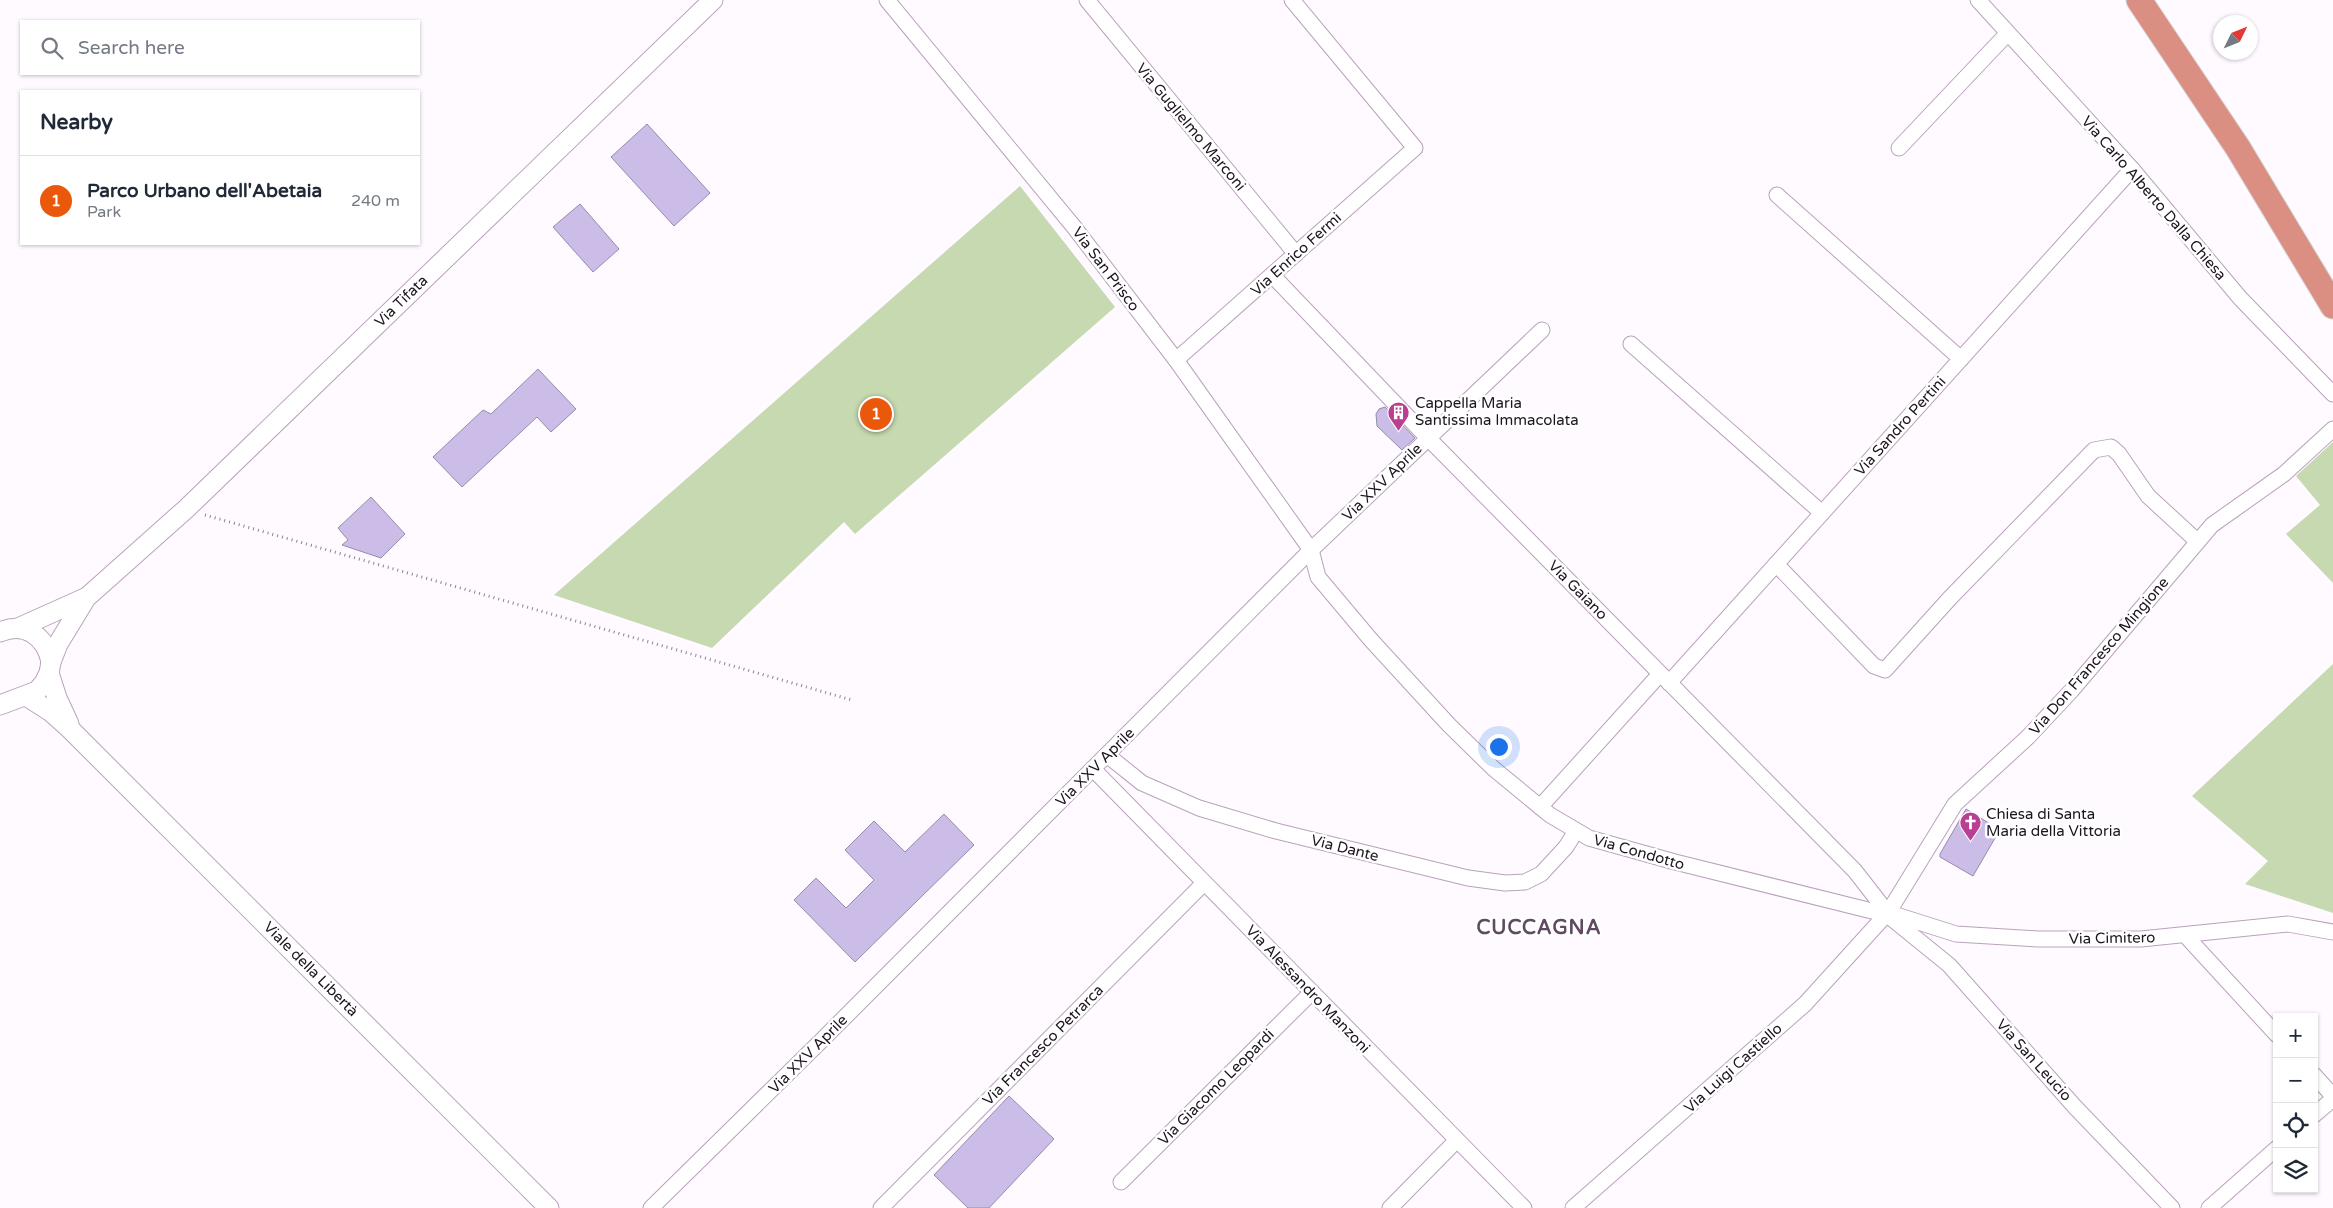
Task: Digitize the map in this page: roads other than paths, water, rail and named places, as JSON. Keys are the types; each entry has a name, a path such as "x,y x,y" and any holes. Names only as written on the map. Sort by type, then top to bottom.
{"highway":[{"path":"2139,0 2238,148 2333,306"}],"street":[{"name":"Via Tifata","path":"10,698 37,691 44,683 72,618 86,598 186,509 713,0"},
{"name":"Via San Prisco","path":"887,0 1074,227 1176,360 1311,550"},
{"name":"Via Guglielmo Marconi","path":"1086,0 1296,254"},
{"name":"Via Enrico Fermi","path":"1176,360 1415,148 1292,0"},
{"name":"Via Carlo Alberto Dalla Chiesa","path":"1978,0 2132,169 2240,298 2333,394"},
{"path":"1900,148 2007,34"},
{"name":"Via Sandro Pertini","path":"1540,808 1776,564 2132,169"},
{"path":"1777,196 1961,359"},
{"name":"Via Gaiano","path":"1272,275 1428,438 1855,871 1887,913"},
{"name":"Via XXV Aprile","path":"651,1208 1107,756 1311,550 1542,330"},
{"path":"1631,344 1822,513"},
{"name":"Via Don Francesco Mingione","path":"1887,913 1955,804 2028,737 2072,690 2197,541 2212,525 2284,474 2333,429"},
{"path":"1776,564 1874,666 1885,670 1950,598 2094,450 2111,447 2119,454 2148,496 2197,541"},
{"name":"Via Condotto","path":"1311,550 1318,577 1371,640 1449,725 1494,769 1540,808 1576,831 1589,838 1675,862 1887,913"},
{"name":"Via Tifata","path":"9,630 86,598"},
{"name":"Via Tifata","path":"9,630 37,635 49,652 50,667"},
{"name":"Viale della Libertà","path":"50,667 57,698 71,730"},
{"name":"Viale della Libertà","path":"10,698 50,712 71,730 549,1208"},
{"name":"Via Dante","path":"1107,756 1142,782 1198,808 1276,831 1468,878 1505,883 1525,882 1540,874 1566,847 1576,831"},
{"name":"Via Alessandro Manzoni","path":"1093,769 1524,1208"},
{"name":"Via Francesco Petrarca","path":"881,1208 1204,883"},
{"name":"Via Cimitero","path":"1887,913 1956,934 2038,939 2141,939 2288,924 2333,932"},
{"name":"Via Luigi Castiello","path":"1573,1208 1805,1004 1887,913"},
{"name":"Via San Leucio","path":"1887,913 1949,964 2075,1107 2172,1208"},
{"path":"2185,935 2273,1030"},
{"name":"Via Giacomo Leopardi","path":"1121,1182 1312,992"},
{"path":"2318,1080 2333,1097 2318,1111"},
{"path":"1390,1208 1456,1140"},
{"path":"2209,1208 2273,1152"}],"place":[{"name":"Parco Urbano dell'Abetaia","path":"876,414"},
{"name":"Cappella Maria Santissima Immacolata","path":"1399,431"},
{"name":"Chiesa di Santa Maria della Vittoria","path":"1970,842"}],"district":[{"name":"CUCCAGNA","path":"1539,928"}]}
